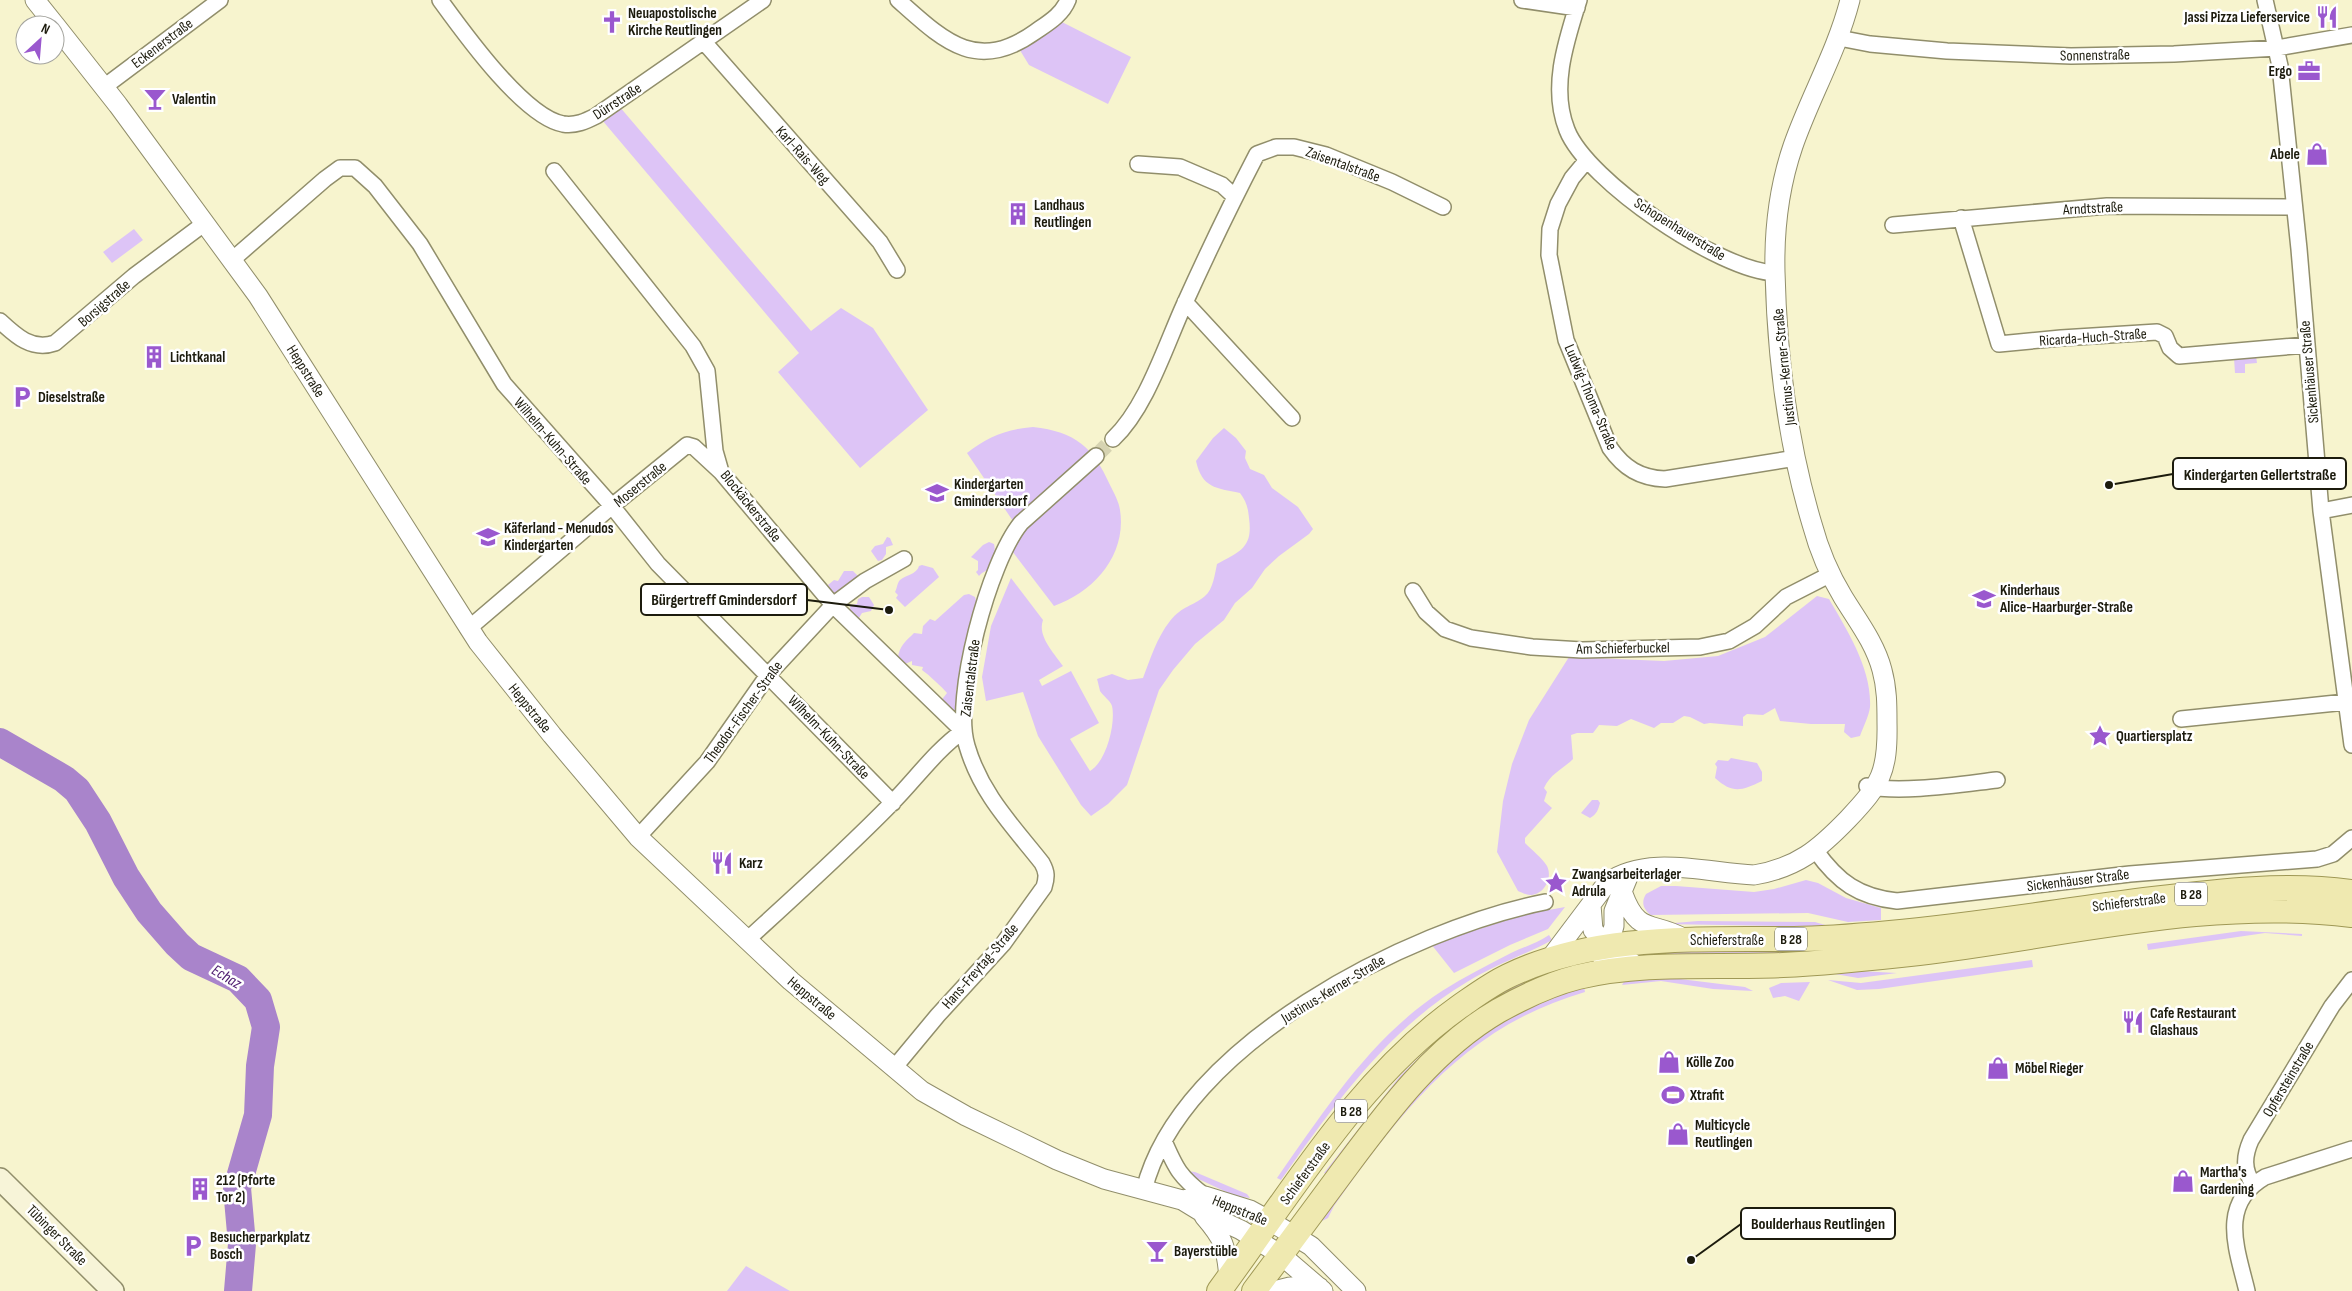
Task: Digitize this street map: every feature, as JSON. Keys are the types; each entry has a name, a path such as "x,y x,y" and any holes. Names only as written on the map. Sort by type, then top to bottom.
{"main road":[{"name":"Schieferstraße","path":"1270,1221 1375,1081 1433,1026 1471,998 1508,976 1549,960 1627,943 1687,940 1799,939 1895,933 2227,891 2301,888 2352,892"},
{"name":"Schieferstraße","path":"1296,1236 1383,1117 1410,1086 1470,1030 1496,1012 1545,987 1586,975 1641,969 1792,964 1920,953 2152,919 2230,911 2313,910 2352,915"},
{"path":"2230,911 2261,922 2302,923 2352,930"},
{"path":"1307,1170 1330,1188"},
{"name":"Tübinger Straße","path":"0,1179 113,1291"},
{"name":"B 28","path":"1224,1284 1270,1221"},
{"name":"B 28","path":"1254,1291 1296,1236"}],"street":[{"name":"Heppstraße","path":"35,0 47,15"},
{"name":"Eckenerstraße","path":"104,87 220,0"},
{"name":"Dürrstraße","path":"440,0 475,47 518,93 540,113 566,124 580,123 596,116 763,0"},
{"path":"898,0 940,37 967,49 992,52 1017,45 1055,18 1068,0"},
{"path":"1522,0 1578,4"},
{"name":"Justinus-Kerner-Straße","path":"1549,960 1606,882 1618,875 1638,868 1657,867 1754,875 1792,864 1816,851 1849,818 1854,803 1870,786 1882,736 1887,726 1886,685 1875,650 1831,574 1812,526 1796,458 1781,366 1775,273 1777,219 1788,162 1838,38 1850,0"},
{"name":"Sickenhäuser Straße","path":"2265,0 2277,48 2294,207 2321,511 2352,745"},
{"name":"Schopenhauerstraße","path":"1578,4 1562,60 1560,92 1567,130 1587,160 1640,207 1696,243 1720,257 1762,272 1775,273"},
{"name":"Sonnenstraße","path":"1838,38 1870,44 1947,51 2071,56 2174,54 2277,48 2352,35"},
{"name":"Heppstraße","path":"65,38 104,87 258,296 468,629 552,735 638,837 747,940 894,1068 935,1099 1024,1144 1089,1173 1182,1200 1250,1210 1311,1246 1356,1291"},
{"name":"Karl-Rais-Weg","path":"704,42 880,242 897,270"},
{"name":"Zaisentalstraße","path":"1113,439 1128,424 1136,412 1185,302 1257,154 1276,147 1294,147 1326,155 1384,178 1443,207"},
{"name":"Ludwig-Thoma-Straße","path":"1587,160 1572,178 1558,204 1550,229 1549,255 1566,340 1610,448 1620,462 1635,472 1649,478 1665,478 1796,458"},
{"path":"1138,164 1180,167 1222,185 1235,197"},
{"name":"Wilhelm-Kuhn-Straße","path":"232,260 325,179 340,168 355,168 375,186 420,244 504,384 612,506 658,564 893,803"},
{"name":"Blockäckerstraße","path":"554,171 697,354 706,371 715,452 721,472 833,605 963,731"},
{"name":"Arndtstraße","path":"1893,225 2108,206 2294,207"},
{"name":"Ricarda-Huch-Straße","path":"1961,218 1999,344 2157,332 2165,336 2170,348 2179,356 2307,345"},
{"name":"Borsigstraße","path":"0,321 27,342 46,346 56,343 134,276 205,223"},
{"path":"1185,302 1292,418"},
{"name":"Moserstraße","path":"468,629 612,506 687,445 694,447 721,472"},
{"name":"Zaisentalstraße","path":"747,940 893,803 947,743 963,731 973,638 1001,557 1021,522 1096,456"},
{"path":"2321,511 2352,505"},
{"name":"Theodor-Fischer-Straße","path":"638,837 707,762 768,675 833,605 865,582 904,559"},
{"name":"Am Schieferbuckel","path":"1413,591 1426,612 1445,629 1471,638 1532,647 1582,650 1700,647 1729,641 1755,626 1786,597 1831,574"},
{"path":"2181,719 2346,702"},
{"name":"Hans-Freytag-Straße","path":"894,1068 938,1015 1003,944 1044,887 1047,879 1042,863 1001,814 987,794 975,769 963,731"},
{"path":"1870,786 1920,788 1997,780"},
{"name":"Sickenhäuser Straße","path":"1816,851 1830,868 1852,888 1878,899 1897,901 2130,874 2317,858 2333,854 2352,838"},
{"path":"1586,975 1599,963 1608,947 1614,926 1614,911 1623,894 1630,872"},
{"path":"1623,894 1627,905 1639,922 1653,928 1670,930 1687,940"},
{"name":"Justinus-Kerner-Straße","path":"1144,1190 1151,1166 1164,1141 1194,1098 1224,1067 1260,1035 1320,993 1390,954 1432,936 1524,906 1545,902"},
{"path":"1591,905 1593,930 1608,947 1641,969"},
{"name":"Opfersteinstraße","path":"2253,1184 2246,1170 2247,1150 2251,1140 2332,1006 2352,980"},
{"path":"1164,1141 1177,1171 1202,1204 1221,1235 1225,1246 1224,1284"},
{"path":"2247,1291 2234,1231 2240,1199 2253,1184 2280,1171 2352,1149"},
{"name":"Heppstraße","path":"1202,1204 1281,1255 1321,1289"},
{"path":"1274,1291 1290,1287 1321,1289 1320,1279 1332,1266"}],"shaded area":[{"path":"1056,19 1131,57 1108,104 1029,65 1018,47"},
{"path":"619,106 811,331 841,308 873,328 928,410 860,468 778,372 799,353 602,120"},
{"path":"134,229 143,240 112,263 103,252"},
{"path":"2256,356 2257,363 2245,364 2245,373 2235,373 2234,358"},
{"path":"1033,427 1061,433 1072,438 1090,451 1104,472 1120,510 1121,526 1118,542 1105,570 1082,591 1069,600 1054,606 1012,551 1017,527 967,453 982,442 998,435"},
{"path":"1224,428 1236,438 1246,451 1245,458 1250,469 1264,475 1272,488 1298,507 1313,529 1265,569 1252,588 1235,603 1224,620 1195,644 1173,670 1159,690 1127,785 1108,804 1091,816 1081,805 1038,736 1023,692 986,701 982,677 991,626 1011,578 1043,620 1042,632 1044,638 1063,666 1039,680 1042,686 1071,671 1099,723 1070,739 1090,771 1101,760 1105,751 1111,732 1113,714 1112,706 1100,691 1097,679 1112,674 1128,680 1143,678 1165,627 1179,612 1208,593 1217,564 1239,551 1247,542 1250,528 1249,518 1242,496 1240,493 1217,488 1206,482 1196,461 1213,438"},
{"path":"887,537 890,538 893,545 886,547 886,554 882,560 878,561 871,551 875,546 883,544"},
{"path":"989,542 994,544 993,560 988,569 979,576 976,572 978,570 978,561 971,557 983,545"},
{"path":"922,565 933,568 939,577 905,607 896,598 898,595 895,592 898,583 902,578 914,573"},
{"path":"844,571 853,571 858,576 857,579 835,596 828,585 834,580 838,581"},
{"path":"969,594 975,597 977,604 963,672 959,674 961,678 956,690 959,696 958,713 955,714 948,705 940,702 947,693 922,670 923,667 912,665 912,661 905,664 898,658 901,647 914,633 922,634 923,626 930,619 935,621 964,595"},
{"path":"1817,596 1829,599 1863,664 1870,693 1870,707 1860,736 1851,738 1844,732 1845,724 1811,724 1780,721 1775,708 1763,715 1747,714 1743,717 1743,726 1704,724 1684,716 1673,723 1661,723 1654,728 1631,719 1617,726 1599,725 1593,733 1571,735 1573,759 1553,775 1544,788 1547,792 1544,801 1552,808 1525,838 1525,843 1547,866 1549,871 1548,880 1543,889 1535,894 1528,895 1518,891 1497,852 1503,801 1512,764 1529,720 1569,657 1664,661 1718,656 1765,637"},
{"path":"869,597 874,605 871,611 862,613 857,621 848,614 851,605 857,604 858,599"},
{"path":"1731,758 1757,763 1762,772 1762,781 1743,789 1732,789 1721,783 1715,778 1717,767 1715,764 1718,760 1728,761"},
{"path":"1592,800 1598,800 1600,803 1597,812 1590,818 1581,813"},
{"path":"1806,880 1818,883 1846,898 1881,908 1881,920 1848,922 1808,913 1651,915 1644,905 1646,894 1661,886 1754,892 1774,889"},
{"path":"1565,907 1548,929 1510,945 1454,973 1431,944 1527,914"},
{"path":"1698,921 1815,922 1832,927 1663,924"},
{"path":"2241,931 2302,934 2302,936 2265,933 2148,950 2147,944"},
{"path":"1549,935 1552,940 1477,976 1438,1001 1412,1023 1364,1071 1321,1124 1281,1180 1277,1178 1351,1076 1371,1052 1416,1009 1476,971"},
{"path":"1939,936 1827,954 1656,961 1626,954"},
{"path":"2032,960 2033,967 1879,989 1857,990 1828,980 1861,983"},
{"path":"1577,961 1578,966 1547,976 1518,989 1490,1003 1462,1021 1330,1176 1324,1173 1400,1076 1459,1018 1512,984"},
{"path":"1840,970 1897,973 1858,978 1829,973"},
{"path":"1672,978 1745,987 1753,991 1713,989 1661,981 1622,985 1625,980"},
{"path":"1810,982 1799,1001 1785,996 1773,998 1769,988 1781,983"},
{"path":"1584,987 1585,992 1543,1007 1505,1026 1471,1049 1441,1075 1386,1136 1334,1206 1328,1218 1322,1221 1325,1212 1412,1095 1478,1036 1540,1002"},
{"path":"1187,1171 1195,1172 1247,1194 1250,1198 1235,1196 1192,1176"},
{"path":"746,1266 790,1291 727,1291"}],"waterway":[{"name":"Echaz","path":"0,742 64,779 77,790 98,822 126,877 149,912 191,957 238,979 258,1000 266,1027 260,1066 258,1115 237,1188 242,1244 238,1291"}],"tunnel":[{"path":"1096,456 1113,439"}],"place":[{"name":"Jassi Pizza Lieferservice","path":"2327,17"},
{"name":"Neuapostolische Kirche Reutlingen","path":"612,22"},
{"name":"Ergo","path":"2309,71"},
{"name":"Valentin","path":"155,99"},
{"name":"Abele","path":"2317,154"},
{"name":"Landhaus Reutlingen","path":"1018,214"},
{"name":"Lichtkanal","path":"154,357"},
{"name":"Dieselstraße","path":"22,397"},
{"name":"Kindergarten Gellertstraße","path":"2109,485"},
{"name":"Kindergarten Gmindersdorf","path":"937,493"},
{"name":"Käferland - Menudos Kindergarten","path":"488,537"},
{"name":"Kinderhaus Alice-Haarburger-Straße","path":"1984,599"},
{"name":"Bürgertreff Gmindersdorf","path":"889,610"},
{"name":"Quartiersplatz","path":"2100,736"},
{"name":"Karz","path":"722,863"},
{"name":"Zwangsarbeiterlager Adrula","path":"1556,883"},
{"name":"Cafe Restaurant Glashaus","path":"2133,1022"},
{"name":"Kölle Zoo","path":"1669,1062"},
{"name":"Möbel Rieger","path":"1998,1068"},
{"name":"Xtrafit","path":"1673,1095"},
{"name":"Multicycle Reutlingen","path":"1678,1134"},
{"name":"Martha's Gardening","path":"2183,1181"},
{"name":"212 (Pforte Tor 2)","path":"200,1189"},
{"name":"Besucherparkplatz Bosch","path":"193,1246"},
{"name":"Bayerstüble","path":"1157,1251"},
{"name":"Boulderhaus Reutlingen","path":"1691,1260"}]}
